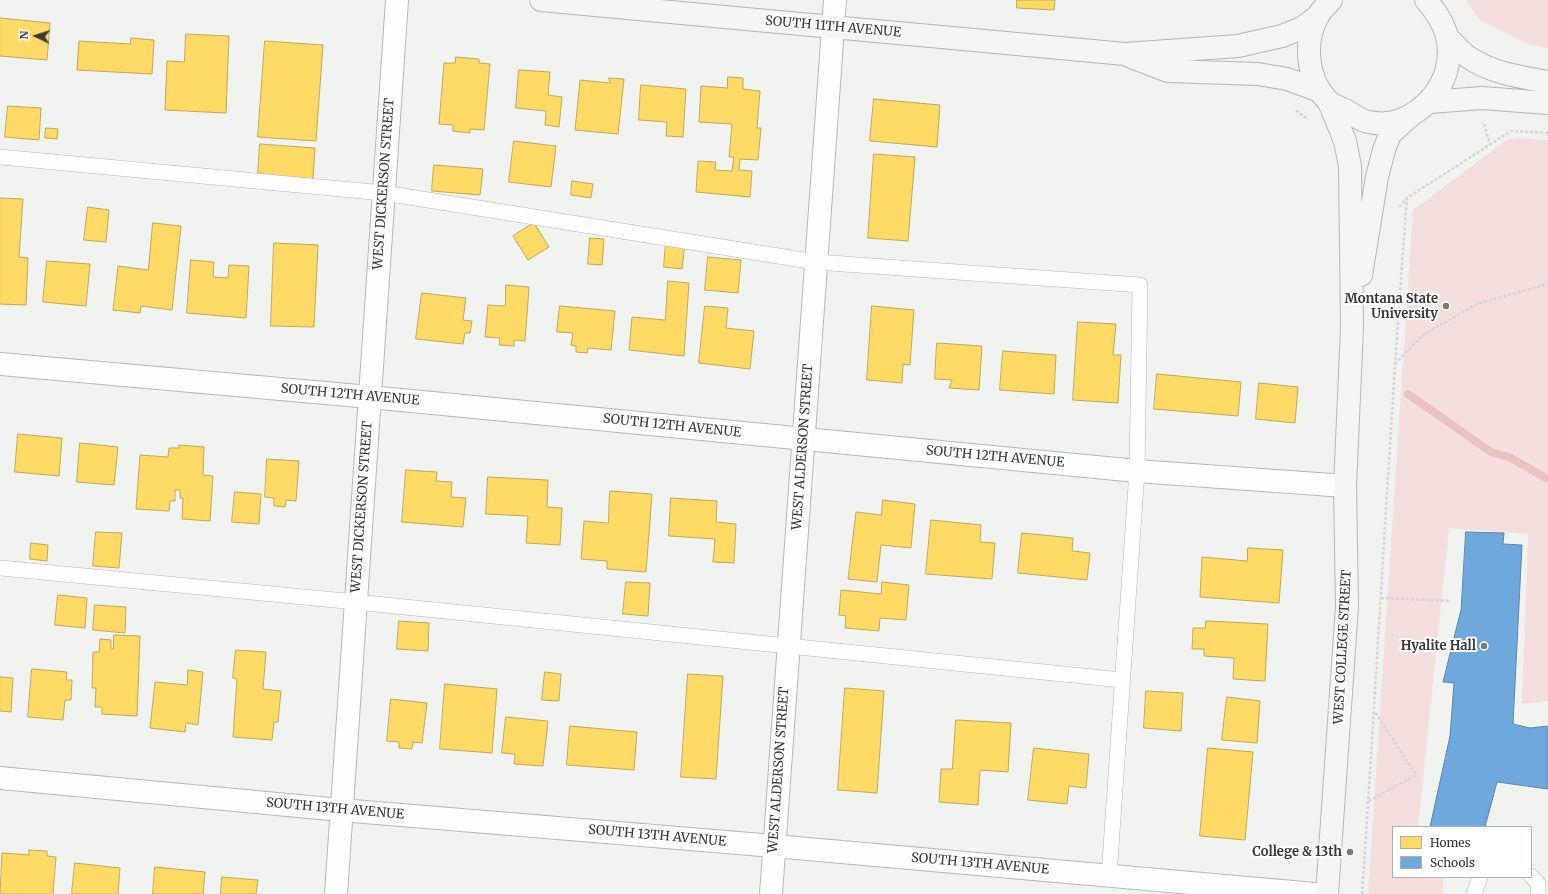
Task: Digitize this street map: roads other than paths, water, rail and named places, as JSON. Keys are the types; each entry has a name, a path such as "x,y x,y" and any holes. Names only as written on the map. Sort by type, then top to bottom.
{"main road":[{"name":"SOUTH 11TH AVENUE","path":"541,0 1124,54 1238,46 1289,33 1302,28 1325,8"},
{"path":"1412,115 1430,102 1442,83 1449,62 1448,38 1439,15 1426,0"},
{"name":"WEST COLLEGE STREET","path":"1325,8 1310,39 1309,63 1345,141 1350,166 1352,328 1345,486 1347,606 1327,894"},
{"path":"1448,38 1468,57 1490,68 1514,76 1548,82"},
{"name":"SOUTH 11TH AVENUE","path":"1124,54 1168,71 1258,74 1287,79 1324,97 1368,122 1391,122 1412,115"},
{"path":"1430,102 1482,98 1548,103"},
{"name":"WEST COLLEGE STREET","path":"1352,328 1376,176 1390,134 1412,115"}],"street":[{"name":"WEST DICKERSON STREET","path":"336,894 397,0"},
{"name":"WEST ALDERSON STREET","path":"771,894 834,0"},
{"name":"SOUTH 12TH AVENUE","path":"0,364 370,397 1137,471 1345,486"},
{"name":"SOUTH 13TH AVENUE","path":"0,778 341,810 774,846 1315,894"}],"lane":[{"path":"0,157 384,193 816,262 1140,285 1137,471 1109,876"},
{"path":"0,568 356,602 1122,680"},
{"path":"1532,877 1538,883 1538,894"},
{"path":"1474,894 1480,878"}],"waterway":[{"path":"1408,394 1491,452 1509,457 1548,479"}],"place":[{"name":"Montana State University","path":"1446,306"},
{"name":"Hyalite Hall","path":"1484,646"},
{"name":"College & 13th","path":"1350,852"}]}
